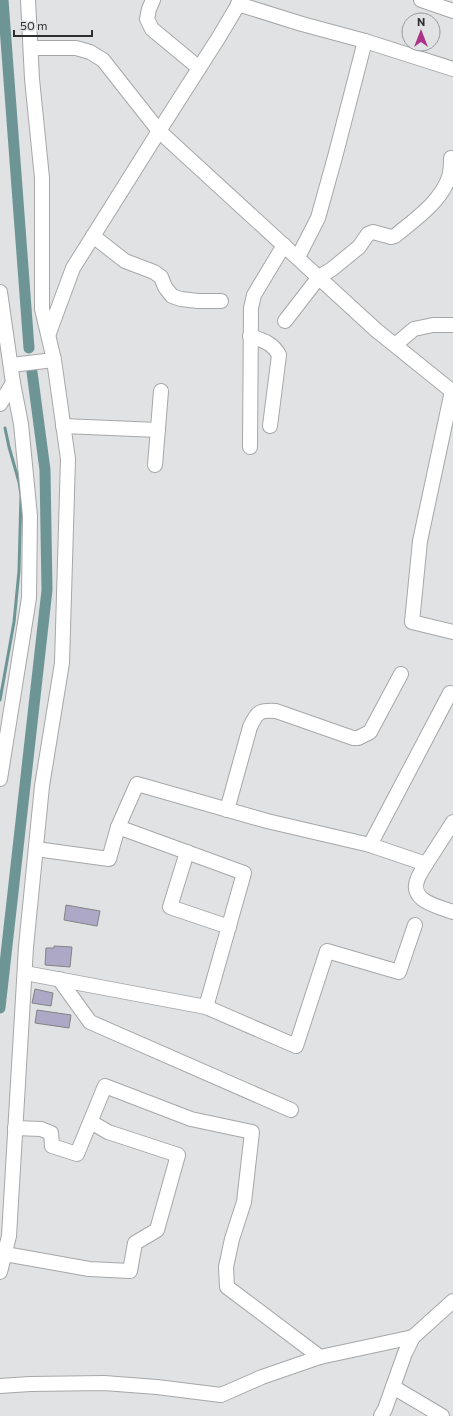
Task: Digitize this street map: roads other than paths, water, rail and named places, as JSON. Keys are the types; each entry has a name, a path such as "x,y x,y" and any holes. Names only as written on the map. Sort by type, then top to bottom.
{"street":[{"path":"28,0 32,79 42,178 42,309 49,333"},
{"path":"153,0 147,19 152,29 199,68"},
{"path":"421,0 453,11"},
{"path":"0,1272 9,1236 25,973 42,786 62,663 68,460 63,426 47,360 49,333 73,268 240,2 302,24 365,41 453,70"},
{"path":"298,257 318,218 365,41"},
{"path":"31,48 76,48 90,52 103,60 159,131 376,330 453,392 420,541 412,622 453,632"},
{"path":"285,321 319,277 332,269 359,247 368,234 373,232 390,237 395,236 421,213 443,189 449,176 451,158"},
{"path":"93,236 125,261 154,272 161,277 165,287 172,296 181,299 198,301 221,301"},
{"path":"250,447 251,308 254,295 284,245"},
{"path":"0,292 17,364 13,383 0,404"},
{"path":"395,345 414,328 433,325 453,325"},
{"path":"250,336 267,342 276,348 279,355 270,426"},
{"path":"17,364 47,360"},
{"path":"0,779 29,598 30,516 21,424 13,383"},
{"path":"155,465 161,392"},
{"path":"63,426 158,430"},
{"path":"227,810 250,727 255,717 259,713 264,710 276,711 353,738 358,738 370,732 401,674"},
{"path":"370,845 450,693 453,694"},
{"path":"36,849 109,859 118,827 137,784 267,821 370,845 426,864"},
{"path":"453,822 417,879 415,887 417,893 423,900 453,912"},
{"path":"118,827 244,872 206,1007"},
{"path":"187,852 170,906 229,927"},
{"path":"25,973 206,1007 296,1046 327,951 399,972 415,925"},
{"path":"59,979 90,1022 290,1110"},
{"path":"15,1128 41,1129 51,1133 52,1146 77,1154 105,1086 191,1119 252,1132 244,1202 232,1239 226,1267 227,1288 320,1357"},
{"path":"5,1254 89,1268 130,1271 135,1243 157,1230 178,1155 108,1132 91,1122"},
{"path":"381,1416 405,1353 413,1337 453,1301"},
{"path":"0,1386 104,1383 157,1387 221,1395 262,1377 320,1357 413,1337"},
{"path":"393,1387 442,1416"}],"waterway":[{"path":"3,0 29,348"},
{"path":"0,1008 47,590 45,470 32,372"},
{"path":"0,700 14,622 19,571 21,495 5,428"}]}
